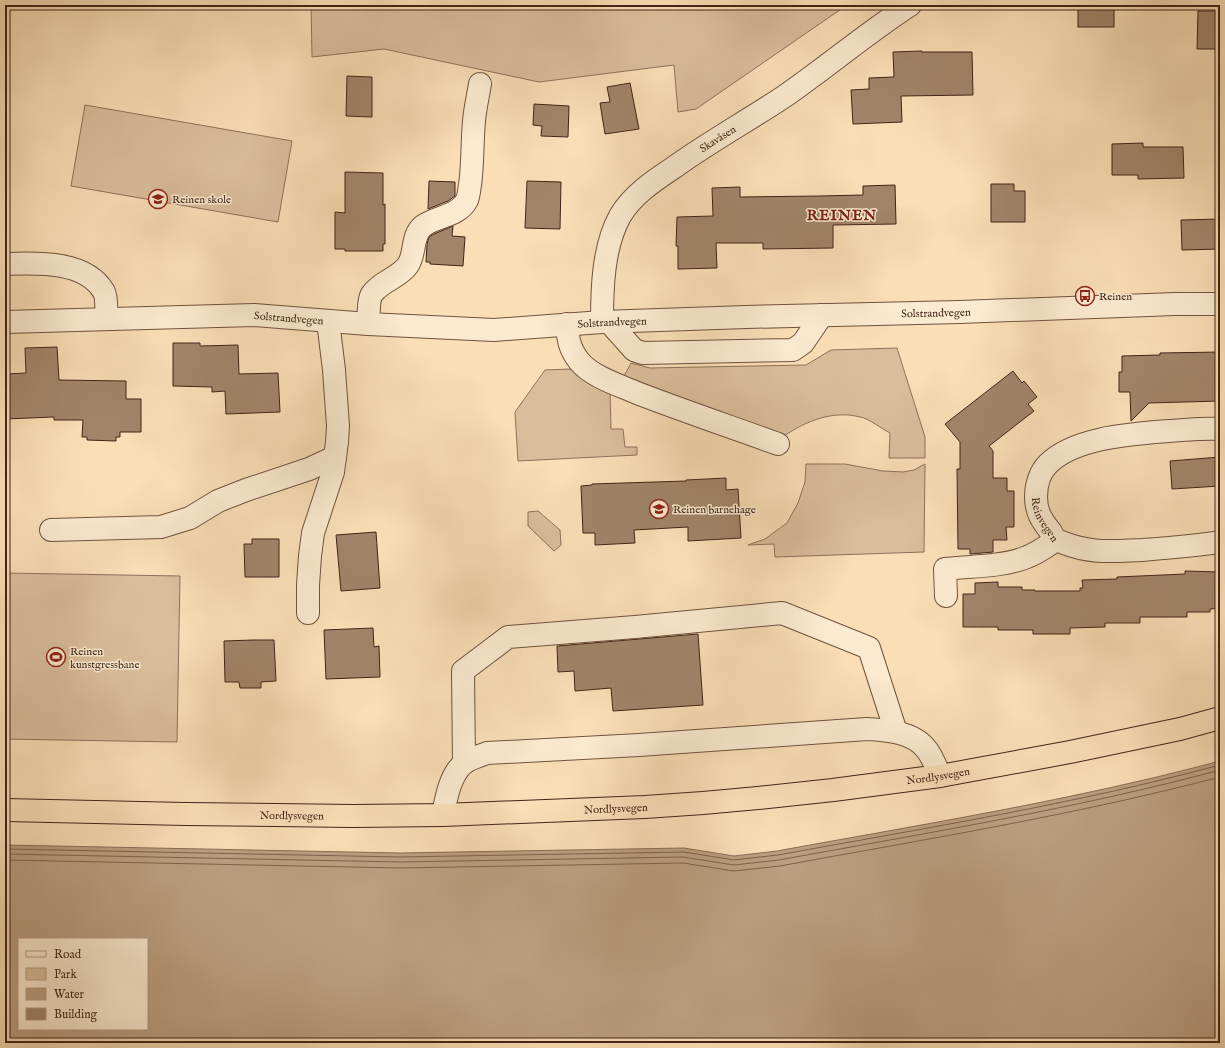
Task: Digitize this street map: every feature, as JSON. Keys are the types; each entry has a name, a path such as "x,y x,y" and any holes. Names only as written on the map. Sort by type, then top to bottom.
{"highway":[{"name":"Nordlysvegen","path":"5,810 354,816 443,815 710,803 825,791 940,776 1070,752 1180,729 1220,718"}],"street":[{"name":"Skavåsen","path":"605,322 602,286 609,248 616,224 632,200 654,180 785,96 890,18 910,5"},
{"path":"368,324 370,298 372,294 378,287 405,269 409,263 415,237 418,231 424,226 459,210 468,198 471,179 474,118 480,84"},
{"path":"5,264 42,263 72,268 92,278 105,293 107,319"},
{"name":"Solstrandvegen","path":"5,322 254,315 368,324 483,330 605,322 960,312 1175,304 1220,304"},
{"path":"605,322 634,350 643,353 793,350 803,343 822,315"},
{"path":"308,613 309,563 314,534 333,472 338,426 328,321"},
{"path":"567,324 568,342 579,361 587,368 604,378 656,400 778,444"},
{"name":"Reinvegen","path":"1220,430 1194,430 1117,436 1079,445 1055,458 1046,465 1040,476 1036,492 1038,512 1042,521 1056,540 1084,550 1108,551 1176,548 1220,542"},
{"path":"51,530 161,527 190,518 218,501 309,469 335,457"},
{"path":"946,596 945,569 1014,562 1028,557 1056,540"},
{"path":"464,763 463,671 508,637 782,613 870,648 896,732"},
{"path":"443,815 446,798 455,774 464,763 487,753 510,751 639,745 867,729 896,732 916,739 927,749 940,776"}],"green space":[{"path":"311,5 847,5 696,109 678,112 674,65 539,82 384,49 312,57"},
{"path":"85,105 292,141 278,222 71,186"},
{"path":"897,348 925,437 925,458 889,458 890,433 871,421 863,418 850,415 840,415 820,418 801,426 784,436 624,376 631,363 650,368 806,365 831,350"},
{"path":"570,369 610,391 611,429 623,429 625,447 637,447 637,455 518,461 515,412 545,370"},
{"path":"806,464 845,464 883,471 903,472 914,470 925,464 924,552 775,557 774,544 748,545 765,539 787,523 798,503 805,482"},
{"path":"538,511 560,530 561,545 554,551 528,526 528,512"},
{"path":"5,573 180,576 177,742 5,739"}],"water":[{"path":"1220,761 1220,1043 5,1043 5,845 400,853 684,848 734,856 777,851 944,821 1110,788"}],"building":[{"path":"1078,5 1114,5 1114,27 1078,27"},
{"path":"1198,11 1220,11 1220,49 1197,49"},
{"path":"893,52 972,52 973,95 901,96 902,122 853,124 851,90 869,89 869,78 894,77"},
{"path":"347,76 372,77 372,117 346,116"},
{"path":"630,83 639,129 605,134 600,103 610,102 607,87"},
{"path":"534,104 569,106 568,137 541,136 542,126 533,125"},
{"path":"1143,143 1143,147 1183,147 1184,178 1138,179 1138,175 1112,175 1112,144"},
{"path":"345,172 383,173 385,244 383,244 383,251 345,251 345,249 335,249 335,212 345,213"},
{"path":"429,181 455,182 455,196 448,201 428,209"},
{"path":"527,181 561,182 560,229 525,228"},
{"path":"991,184 1014,184 1014,191 1025,191 1025,222 991,222"},
{"path":"895,185 896,224 833,225 833,248 763,249 763,243 716,243 717,268 678,269 678,246 676,246 677,217 713,216 712,188 740,187 740,197 819,196 863,195 863,186"},
{"path":"1220,219 1220,249 1182,250 1181,220"},
{"path":"453,226 452,236 465,237 463,266 430,264 430,262 426,262 429,237"},
{"path":"173,343 200,343 200,346 238,345 239,374 278,373 280,412 226,414 225,391 212,392 212,387 173,386"},
{"path":"57,347 59,380 126,381 126,399 141,399 141,432 120,432 120,437 116,437 116,441 87,440 87,437 82,437 83,420 54,420 54,417 5,419 5,374 26,373 25,348"},
{"path":"1220,352 1220,401 1149,403 1131,421 1130,392 1119,392 1119,372 1122,372 1122,356 1160,355 1160,353"},
{"path":"1013,371 1022,383 1024,381 1037,397 1028,404 1034,411 989,446 993,451 993,478 1007,478 1007,491 1014,491 1014,527 1006,527 1007,540 993,540 993,552 970,554 970,549 958,549 957,469 960,469 960,442 945,424"},
{"path":"1220,457 1220,486 1172,489 1170,461"},
{"path":"726,478 726,490 738,489 741,538 688,541 688,527 634,530 635,543 595,545 595,533 583,533 581,486 592,484 686,481"},
{"path":"376,532 380,588 341,591 336,535"},
{"path":"252,539 279,539 279,577 245,577 244,544 252,544"},
{"path":"1185,571 1220,572 1220,608 1210,609 1210,612 1187,612 1187,617 1140,617 1140,623 1105,623 1105,627 1070,628 1070,634 1033,634 1033,630 998,630 998,627 963,627 963,594 975,594 975,583 998,582 998,587 1022,587 1022,590 1035,591 1080,591 1080,588 1083,588 1082,580 1185,574"},
{"path":"373,628 374,647 379,646 380,677 326,679 324,630"},
{"path":"698,634 703,705 613,711 611,688 575,691 574,671 558,672 557,646"},
{"path":"274,640 276,681 261,682 261,688 240,688 239,682 225,682 224,641"}],"place":[{"name":"Reinen skole","path":"158,199"},
{"name":"Reinen","path":"1085,296"},
{"name":"Reinen barnehage","path":"659,509"},
{"name":"Reinen kunstgressbane","path":"56,657"}],"district":[{"name":"REINEN","path":"842,215"}]}
